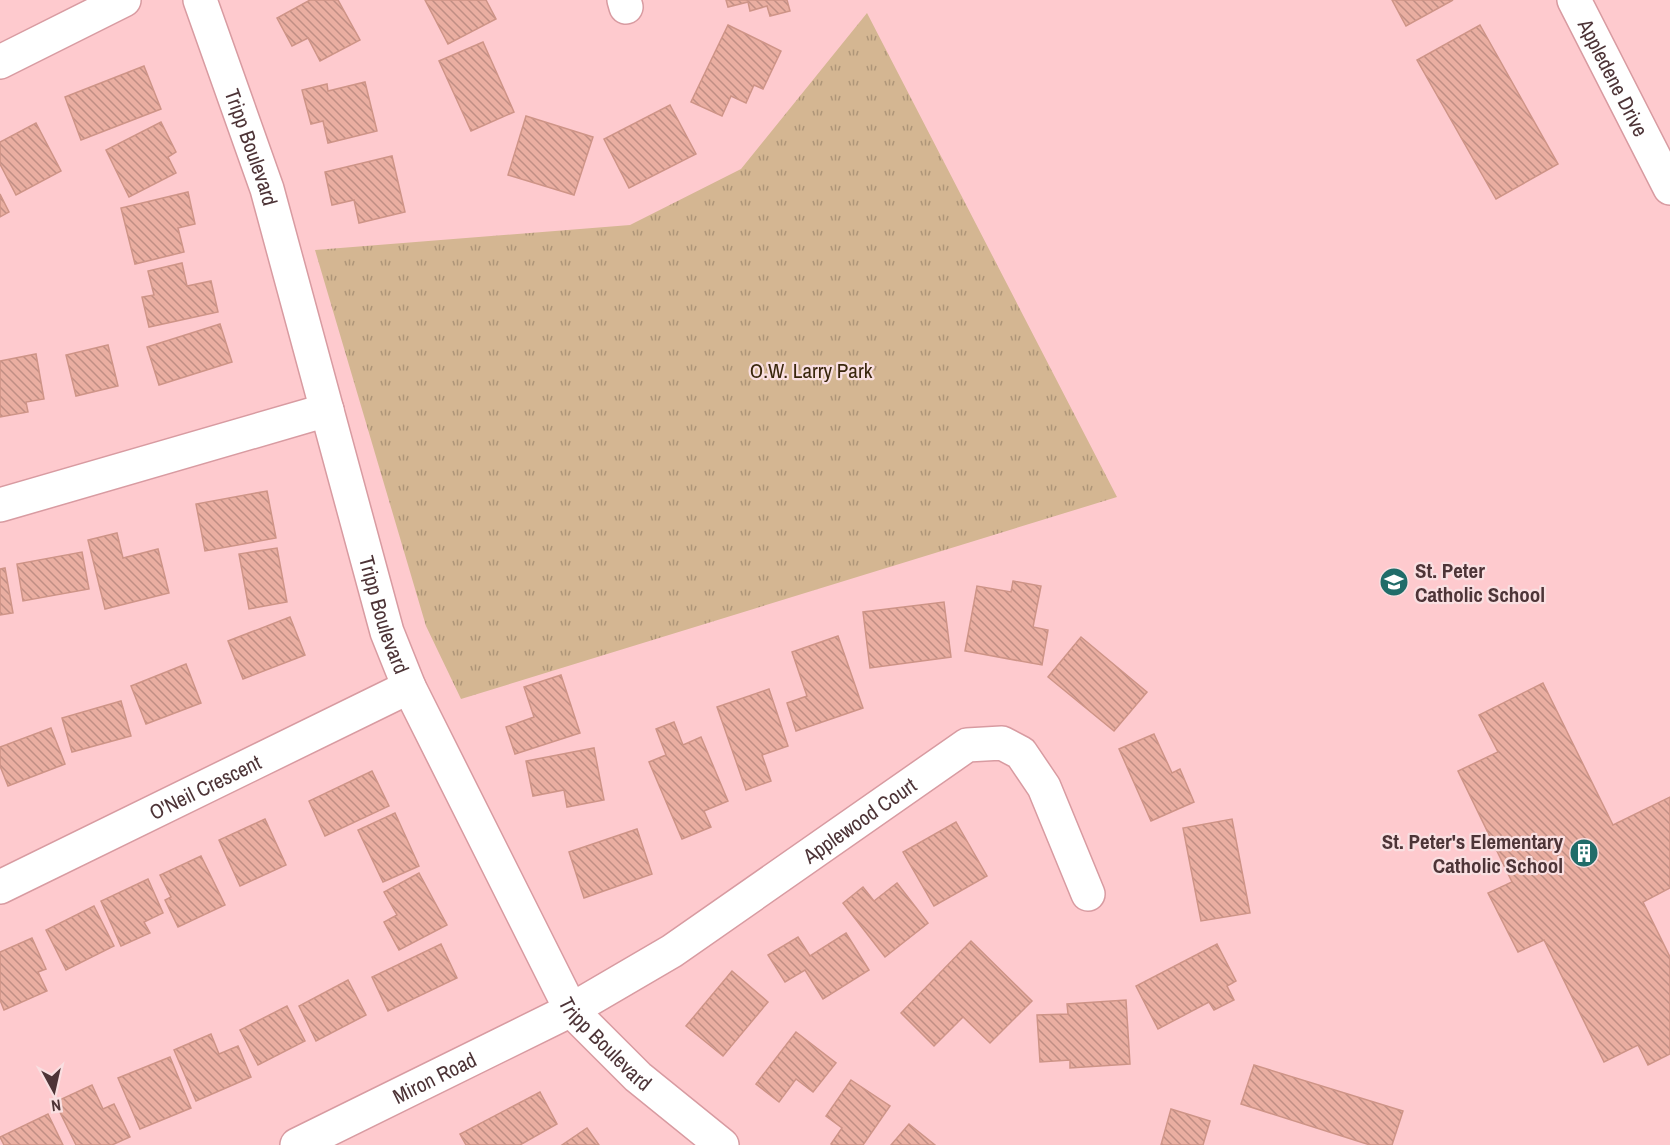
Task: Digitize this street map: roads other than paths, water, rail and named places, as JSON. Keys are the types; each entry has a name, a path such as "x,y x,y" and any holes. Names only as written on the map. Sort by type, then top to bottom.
{"street":[{"path":"0,62 124,0"},
{"name":"Tripp Boulevard","path":"200,0 267,189 387,632 409,687 571,1010 638,1077 722,1145"},
{"name":"Appledene Drive","path":"1574,0 1670,188"},
{"path":"0,505 327,410"},
{"name":"O'Neil Crescent","path":"0,887 409,687"},
{"name":"Applewood Court","path":"571,1010 672,951 967,745 1002,743 1021,753 1044,787 1088,894"},
{"name":"Miron Road","path":"297,1145 571,1010"}],"place":[{"name":"St. Peter Catholic School","path":"1394,582"},
{"name":"St. Peter's Elementary Catholic School","path":"1584,853"}],"park label":[{"name":"O.W. Larry Park","path":"811,370"}]}
